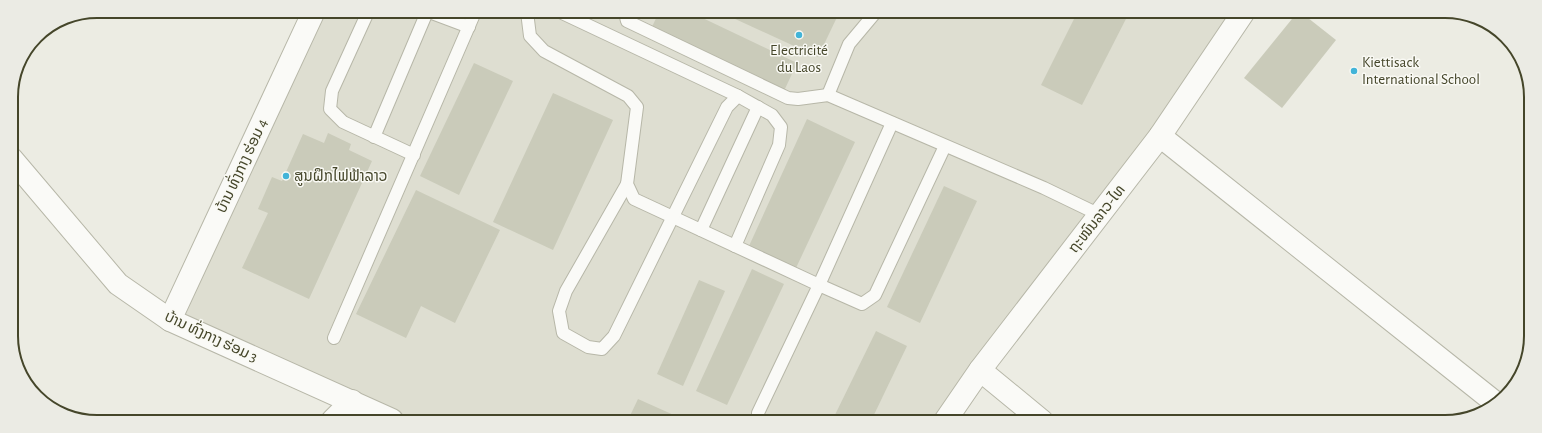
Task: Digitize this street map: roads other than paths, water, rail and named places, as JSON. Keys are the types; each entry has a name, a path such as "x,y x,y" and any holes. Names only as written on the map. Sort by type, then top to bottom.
{"street":[{"name":"ບ້ານ ທົ່ງກາງ ຮ່ອມ 4","path":"170,320 311,18"},
{"name":"ຖະໜົນລາວ-ໄທ","path":"949,415 980,370 1160,136 1240,18"},
{"path":"1160,136 1492,400"},
{"name":"ບ້ານ ທົ່ງກາງ ຮ່ອມ 3","path":"18,166 118,284 170,320 381,415"},
{"path":"980,370 1035,415"},
{"path":"337,415 352,401"}],"lane":[{"path":"365,18 332,91 330,109 343,122 414,155"},
{"path":"374,137 425,18"},
{"path":"444,18 469,27"},
{"path":"334,338 473,18"},
{"path":"528,18 530,36 544,51 628,96 637,107 627,184 566,291 559,311 563,333 588,346 602,349 614,336 727,107 738,96"},
{"path":"573,18 738,96 772,115 781,127 779,145 735,246"},
{"path":"626,18 627,21 788,98 798,100 828,95 1044,188 1100,215"},
{"path":"828,95 849,44 871,18"},
{"path":"701,230 758,107"},
{"path":"758,413 819,285 892,123"},
{"path":"627,184 634,199 862,304 875,295 945,146"}],"place":[{"name":"Electricité du Laos","path":"799,35"},
{"name":"Kiettisack International School","path":"1354,71"},
{"name":"ສູນຝຶກໄຟຟ້າລາວ","path":"286,176"}]}
